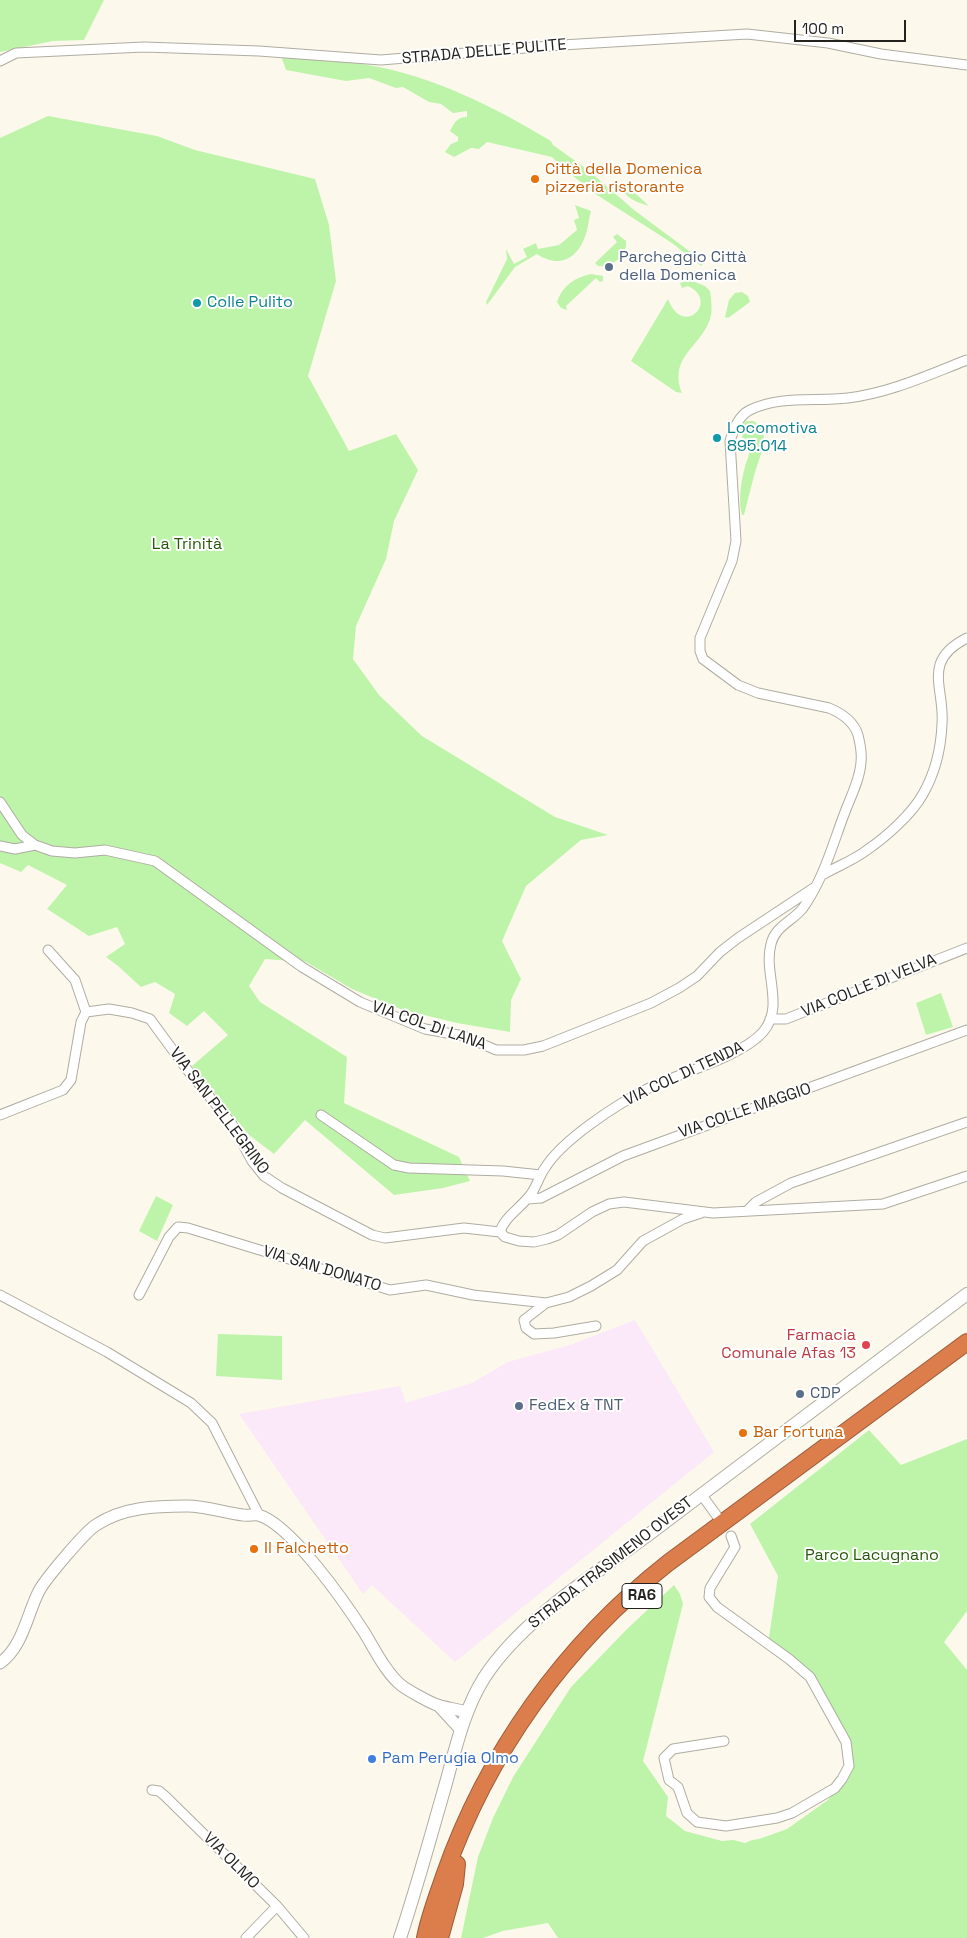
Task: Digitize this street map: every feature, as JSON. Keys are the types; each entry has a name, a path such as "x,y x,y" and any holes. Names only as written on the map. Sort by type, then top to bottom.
{"highway":[{"name":"RA6","path":"425,1938 428,1922 455,1844 479,1792 530,1707 600,1623 636,1588 668,1563 967,1342"},
{"name":"RA6","path":"434,1938 457,1864 486,1798 525,1732 570,1671 610,1627 650,1589 836,1448 967,1352"},
{"path":"440,1938 455,1884 457,1864"}],"main road":[{"name":"STRADA TRASIMENO OVEST","path":"400,1938 412,1903 466,1712 483,1680 516,1638 567,1596 967,1294"}],"street":[{"name":"STRADA DELLE PULITE","path":"0,61 16,53 144,47 259,51 381,60 562,45 747,34 967,65"},
{"name":"VIA COL DI TENDA","path":"500,1232 502,1225 528,1199 544,1168 557,1153 608,1112 646,1089 687,1073 753,1041 764,1030 770,1019 774,1001 770,944 776,932 801,910 824,874 858,778 861,761 857,734 850,722 838,712 829,708 758,693 738,685 709,665 703,659 700,651 700,638 732,561 736,541 730,441 737,422 748,411 765,404 847,398 881,392 967,360"},
{"path":"824,874 866,851 910,811 923,795 938,756 942,723 937,675 940,664 957,643 967,638"},
{"name":"VIA COL DI LANA","path":"0,802 22,835 35,845 52,851 75,853 105,850 155,861 302,967 360,1002 425,1029 464,1036 496,1050 524,1050 543,1046 651,1003 698,976 720,952 738,938 818,885"},
{"path":"0,846 15,849 35,845"},
{"name":"VIA COLLE DI VELVA","path":"770,1019 786,1020 967,948"},
{"path":"0,1115 63,1090 71,1080 81,1022 86,1012 75,980 48,950"},
{"name":"VIA SAN PELLEGRINO","path":"86,1012 109,1009 132,1013 150,1019 189,1072 232,1124 252,1161 264,1176 282,1188 372,1235 385,1238 464,1228 500,1232"},
{"name":"VIA COLLE MAGGIO","path":"528,1199 542,1198 623,1156 677,1135 761,1107 967,1030"},
{"path":"321,1115 394,1165 409,1168 503,1171 542,1175"},
{"path":"747,1211 756,1202 791,1183 967,1122"},
{"path":"500,1232 505,1237 519,1241 534,1242 547,1239 558,1235 592,1212 609,1204 624,1202 639,1202 704,1212 790,1210 883,1204 967,1176"},
{"name":"VIA SAN DONATO","path":"139,1295 169,1237 178,1228 188,1228 390,1290 426,1284 473,1295 546,1303 569,1297 591,1286 616,1270 643,1241 683,1219 704,1212"},
{"path":"0,1295 107,1352 191,1403 212,1423 259,1515"},
{"name":"VIA SAN DONATO","path":"546,1303 524,1320 526,1328 534,1334 554,1333 596,1326"},
{"path":"701,1494 717,1516"},
{"path":"0,1663 10,1654 16,1644 30,1617 40,1590 57,1567 95,1526 111,1517 137,1509 158,1506 197,1506 245,1515 259,1515 281,1528 315,1564 350,1610 384,1664 401,1684 438,1705 466,1712"},
{"path":"724,1741 672,1749 664,1758 669,1780 678,1787 687,1813 697,1822 726,1826 777,1818 792,1812 835,1788 849,1766 846,1742 810,1677 718,1607 709,1597 710,1588 735,1547 731,1536"},
{"path":"438,1705 461,1730"},
{"name":"VIA OLMO","path":"152,1790 160,1790 277,1906 304,1938"},
{"path":"246,1938 277,1906"}],"shaded area":[{"path":"635,1320 714,1452 455,1662 372,1585 363,1594 239,1414 400,1386 406,1403 472,1383 508,1362 570,1345"}],"green space":[{"path":"0,0 104,0 84,40 53,41 0,52"},
{"path":"281,56 347,62 392,70 463,94 508,116 551,141 553,145 588,170 634,210 704,262 701,266 672,243 597,195 552,157 487,142 479,149 471,148 454,157 445,152 451,144 458,141 458,137 450,131 458,119 467,117 467,111 453,113 441,104 429,102 403,87 396,88 369,78 346,81 286,70"},
{"name":"La Trinità","path":"48,116 157,136 195,150 315,179 329,225 336,281 308,376 349,451 396,434 418,470 394,521 386,559 356,626 353,659 379,695 422,736 555,817 608,835 581,840 526,886 502,941 521,979 511,1000 510,1032 457,1023 403,1010 352,989 306,962 265,959 249,986 260,1002 347,1057 344,1103 459,1157 470,1181 443,1188 394,1195 305,1120 274,1154 249,1135 192,1066 228,1035 204,1011 187,1026 169,1013 175,994 155,982 141,987 106,957 125,944 117,927 89,936 47,909 67,885 28,865 21,872 0,863 0,138"},
{"path":"625,184 649,206 628,197 621,185"},
{"path":"575,205 591,211 583,243 578,250 567,259 560,261 553,261 537,254 515,267 487,305 486,302 507,259 506,249 514,264 527,257 523,249 536,243 538,249 559,245 577,230 574,220 579,218"},
{"path":"617,234 626,241 622,256 614,263 598,266 595,263 617,242 613,237"},
{"path":"591,274 603,276 603,281 600,282 596,278 566,306 567,310 561,308 557,302 562,291 580,277"},
{"path":"690,280 705,286 710,291 711,312 706,329 682,361 679,370 679,381 682,393 676,392 631,361 668,299 674,311 682,316 696,313 700,307 697,293 688,286 682,288 680,283"},
{"path":"742,292 748,296 750,302 728,318 725,317 729,300 735,293"},
{"path":"746,421 754,421 760,427 764,437 764,445 744,515 742,515 740,491 749,456 749,452 742,446 743,424"},
{"path":"941,993 953,1027 926,1035 916,1003"},
{"path":"156,1196 173,1205 157,1241 139,1231"},
{"path":"218,1334 282,1336 282,1380 216,1376"},
{"name":"Parco Lacugnano","path":"869,1430 901,1465 967,1439 967,1611 944,1642 967,1670 967,1938 558,1938 548,1923 503,1931 483,1938 461,1938 478,1857 493,1818 513,1777 571,1687 627,1629 674,1585 680,1594 683,1604 643,1761 668,1797 666,1816 685,1831 722,1841 733,1840 745,1843 787,1829 828,1800 849,1766 846,1742 809,1677 768,1644 778,1576 750,1524"}],"place":[{"name":"Città della Domenica pizzeria ristorante","path":"535,179"},
{"name":"Parcheggio Città della Domenica","path":"609,267"},
{"name":"Colle Pulito","path":"197,303"},
{"name":"Locomotiva 895.014","path":"717,438"},
{"name":"Farmacia Comunale Afas 13","path":"866,1345"},
{"name":"CDP","path":"800,1394"},
{"name":"FedEx & TNT","path":"519,1406"},
{"name":"Bar Fortuna","path":"743,1433"},
{"name":"Il Falchetto","path":"254,1549"},
{"name":"Pam Perugia Olmo","path":"372,1759"}]}
